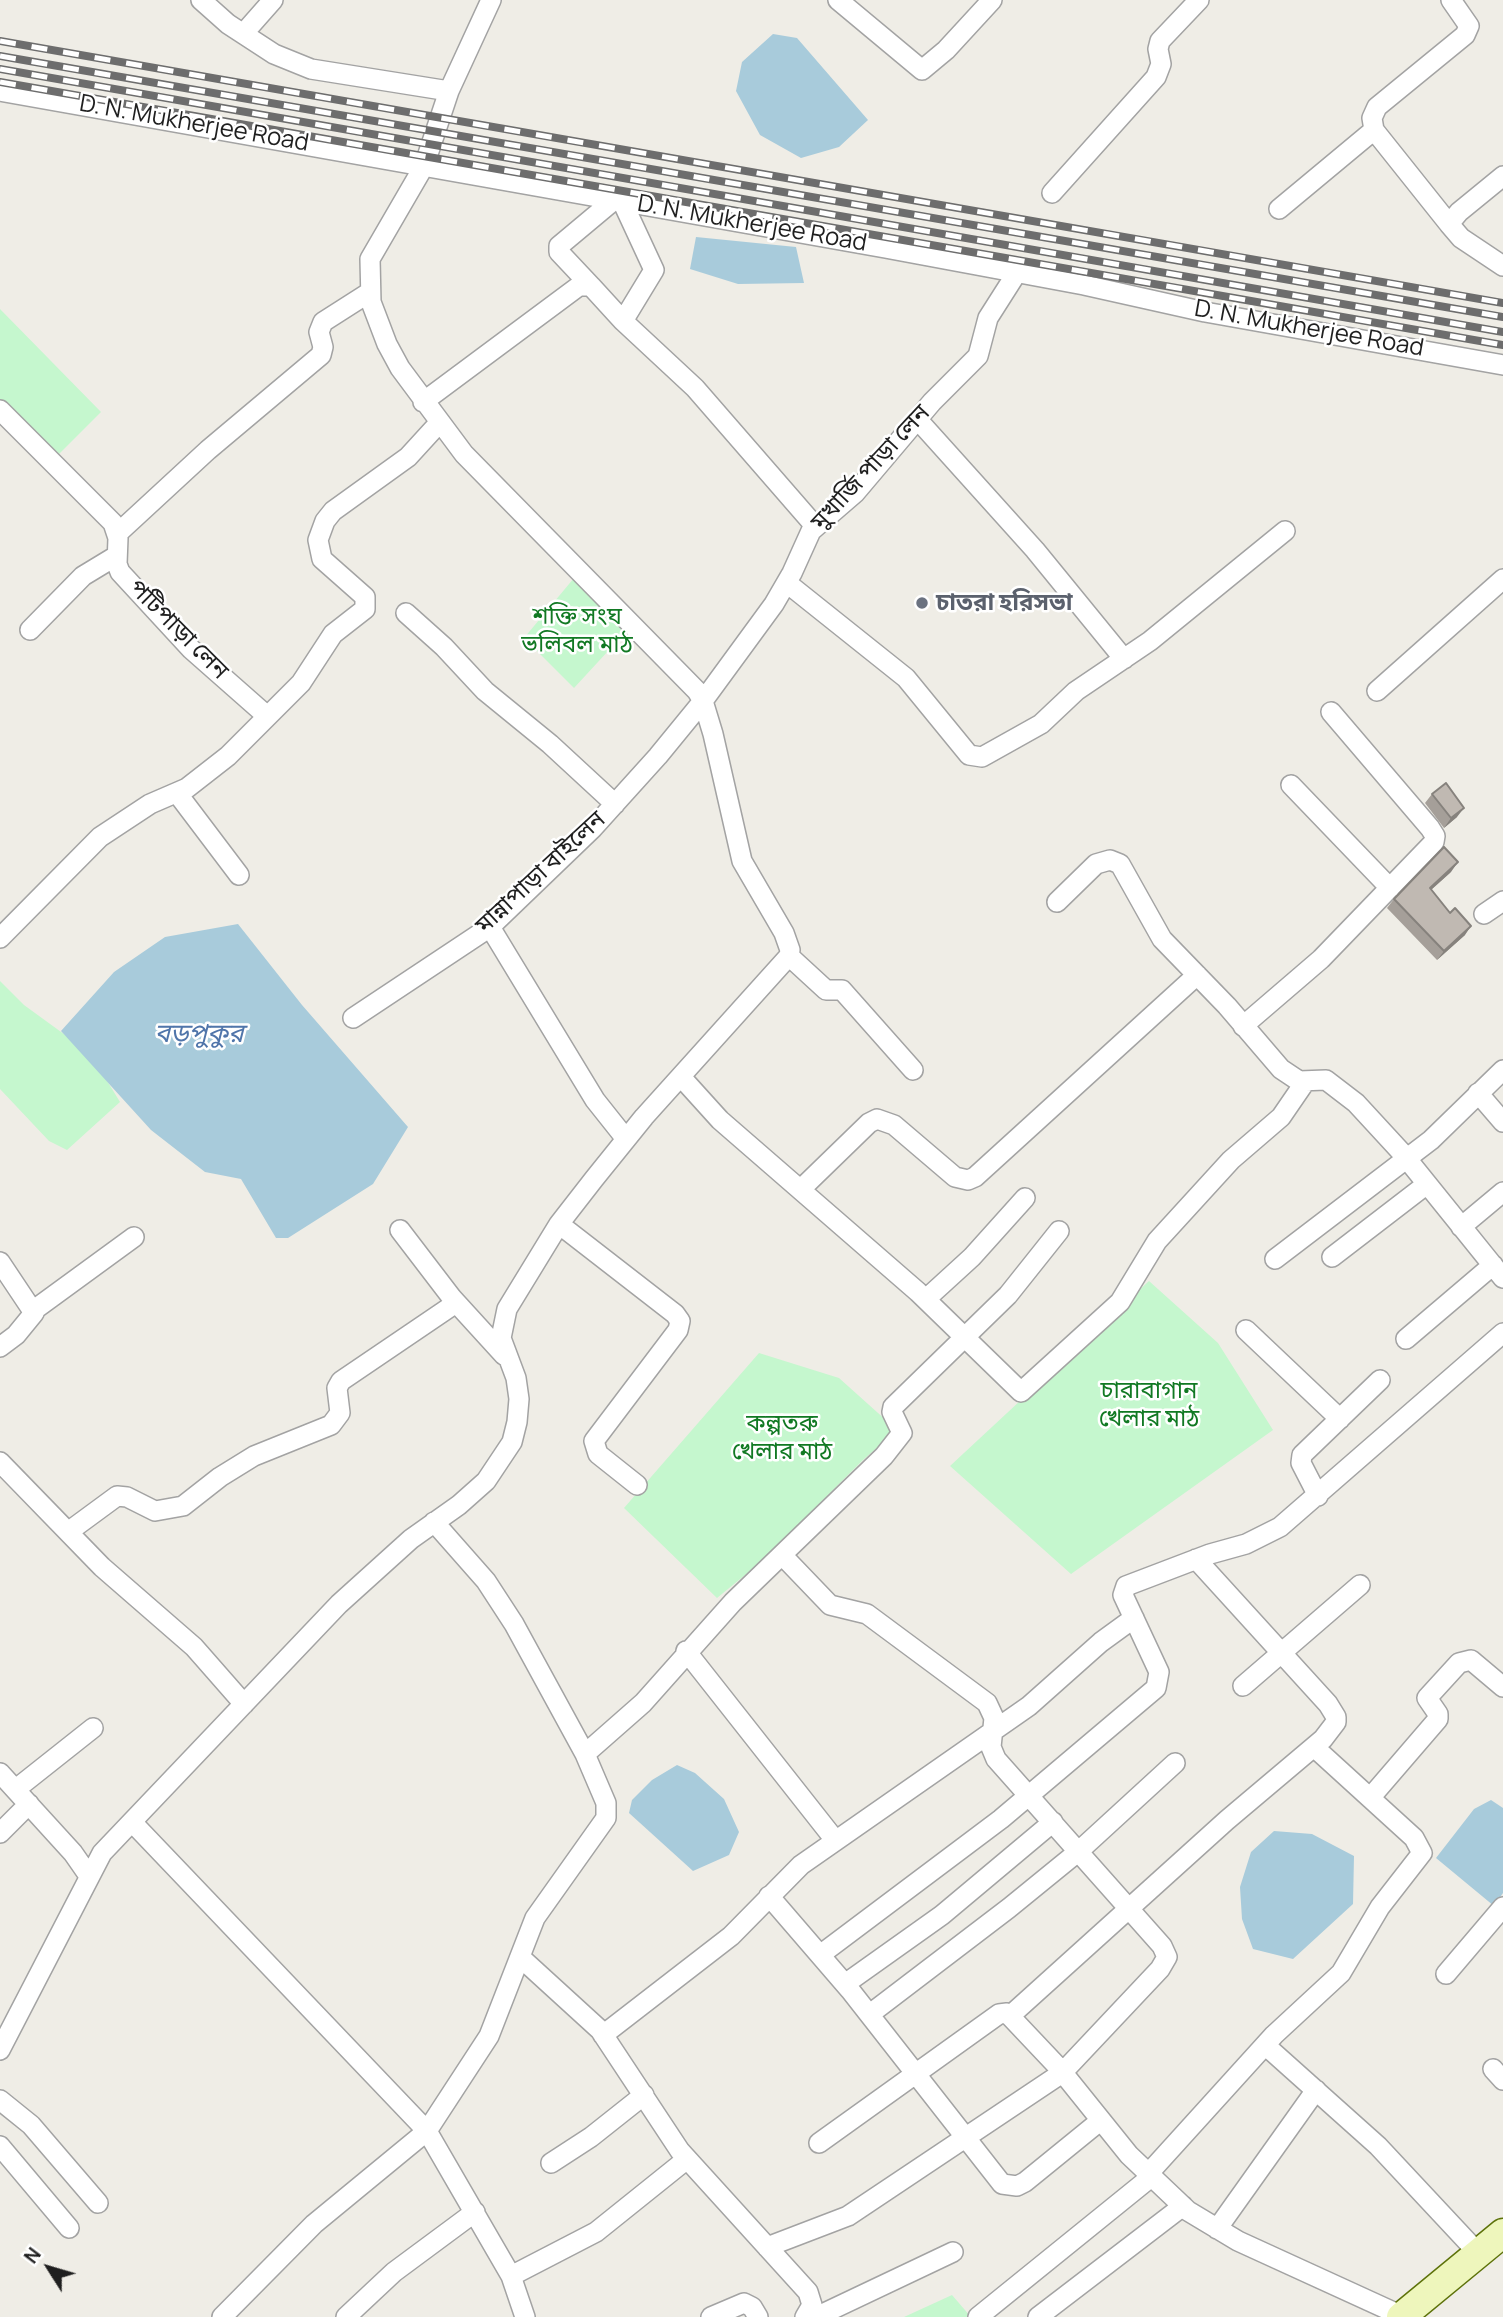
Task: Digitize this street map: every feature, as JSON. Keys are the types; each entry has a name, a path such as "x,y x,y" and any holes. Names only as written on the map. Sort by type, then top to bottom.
{"street":[{"path":"201,0 243,34 274,54 311,69 449,91"},
{"path":"243,34 273,0"},
{"path":"0,2050 102,1853 339,1604 434,1522 473,1495 512,1442 519,1399 501,1338 503,1318 559,1224 626,1139 789,956 790,950 784,933 741,861 704,701 675,665 478,470 423,402 387,344 370,292 370,259 424,166 449,91 491,0"},
{"path":"838,0 922,69 946,50 992,0"},
{"path":"1052,193 1156,77 1161,64 1158,49 1160,41 1199,0"},
{"path":"1451,0 1466,19 1468,30 1377,107 1371,118 1374,130 1461,238 1503,267"},
{"name":"D. N. Mukherjee Road","path":"0,90 618,200 1503,365"},
{"path":"1279,209 1374,130"},
{"path":"1450,224 1459,212 1503,176"},
{"path":"623,321 654,270 618,200 561,242 558,249 623,321 695,388 816,526"},
{"name":"মুখার্জি পাড়া লেন","path":"704,701 787,583 804,543 816,526 845,503 978,356 988,318 1016,274"},
{"path":"423,402 579,286 591,286"},
{"path":"0,410 113,523 117,534 208,450 321,355 323,347 319,332 323,322 370,292"},
{"path":"918,420 1035,550 1124,659"},
{"path":"0,938 100,837 150,804 201,779 301,683 333,635 360,613 367,602 361,592 322,559 318,540 325,521 334,511 397,465 440,422"},
{"path":"787,583 906,678 974,758 982,757 1033,729 1076,691 1164,630 1195,601 1285,531"},
{"name":"পটিপাড়া লেন","path":"117,534 116,556 120,572 191,649 267,716"},
{"path":"30,630 83,576 116,556"},
{"path":"1377,691 1503,579"},
{"path":"406,613 444,647 485,691 550,744 615,804"},
{"name":"মান্নাপাড়া বাইলেন","path":"353,1018 490,927 615,804 704,701"},
{"path":"1243,1026 1321,959 1431,848 1435,836 1331,712"},
{"path":"1291,785 1390,888"},
{"path":"177,793 239,875"},
{"path":"1057,902 1096,864 1115,861 1123,868 1162,939 1198,975 1281,1069 1305,1082 1326,1080 1335,1084 1373,1120 1407,1159 1498,1271 1406,1339"},
{"path":"1484,915 1503,901"},
{"path":"490,927 595,1100 626,1139"},
{"path":"789,956 826,990 842,990 913,1070"},
{"path":"801,1189 869,1122 877,1119 894,1125 956,1177 968,1180 975,1177 1198,975"},
{"path":"1275,1259 1407,1159 1445,1127 1503,1070"},
{"path":"682,1078 720,1120 926,1299 1015,1390 1024,1391 1120,1302 1157,1241 1231,1160 1281,1117 1305,1082"},
{"path":"1478,1093 1501,1115"},
{"path":"1332,1257 1427,1184"},
{"path":"1461,1227 1503,1192"},
{"path":"926,1299 972,1257 1025,1198"},
{"path":"559,1224 675,1314 680,1321 678,1330 594,1441 598,1454 637,1485"},
{"path":"400,1230 456,1303 509,1361"},
{"path":"585,1754 643,1703 686,1651 857,1485 897,1442 902,1433 892,1412 893,1406 1026,1276 1059,1231"},
{"path":"0,1347 22,1329 34,1310 134,1237"},
{"path":"0,1262 34,1310"},
{"path":"68,1532 117,1496 127,1497 155,1511 180,1508 219,1476 254,1456 331,1424 340,1413 337,1388 341,1381 456,1303"},
{"path":"1246,1330 1340,1419"},
{"path":"820,1955 1001,1819 1158,1685 1159,1672 1123,1595 1126,1586 1267,1536 1318,1496 1503,1333"},
{"path":"1318,1496 1300,1459 1380,1380"},
{"path":"0,1462 119,1582 194,1647 244,1704"},
{"path":"222,2317 314,2224 427,2130 489,2036 510,1989 535,1917 606,1818 606,1804 585,1754 500,1600 434,1522"},
{"path":"767,2247 848,2216 1062,2073 1167,1957 1162,1946 994,1755 992,1713 982,1697 867,1614 830,1605 782,1555"},
{"path":"1011,2015 1314,1747 1336,1722 1336,1717 1282,1653 1196,1559"},
{"path":"1243,1686 1360,1585"},
{"path":"603,2035 710,1954 786,1877 835,1840 992,1733 1028,1706 1101,1642 1134,1618"},
{"path":"686,1651 835,1840"},
{"path":"1370,1798 1438,1720 1438,1714 1427,1698 1459,1662 1471,1660 1503,1686"},
{"path":"0,1833 22,1797 93,1728"},
{"path":"978,2317 1149,2175 1265,2045 1341,1973 1380,1907 1422,1853 1414,1838 1314,1747"},
{"path":"870,2014 970,1939 1079,1851 1175,1763"},
{"path":"0,1773 89,1876"},
{"path":"132,1822 427,2130 512,2276 525,2317"},
{"path":"845,1984 943,1915 1053,1822"},
{"path":"769,1896 870,2014 1002,2184 1017,2186 1100,2121"},
{"path":"1446,1974 1503,1907"},
{"path":"520,1957 603,2035 687,2159 812,2299 805,2317"},
{"path":"819,2143 999,2014 1011,2015 1100,2121 1149,2175 1182,2206 1217,2229 1401,2316 1503,2233"},
{"path":"1265,2045 1395,2163 1479,2253"},
{"path":"1217,2229 1316,2090"},
{"path":"551,2163 601,2130 644,2095"},
{"path":"0,2100 32,2126 98,2203"},
{"path":"0,2146 69,2228"},
{"path":"512,2276 596,2232 687,2159"},
{"path":"1038,2317 1182,2206"},
{"path":"346,2317 394,2272 475,2212"},
{"path":"816,2317 953,2252"},
{"path":"711,2317 744,2303 752,2307 758,2317"}],"green space":[{"path":"0,309 101,412 55,458 0,402"},
{"name":"শক্তি সংঘ ভলিবল মাঠ","path":"574,578 633,624 574,688 524,638"},
{"path":"0,981 24,1005 90,1053 120,1102 67,1150 49,1141 0,1089"},
{"name":"চারাবাগান খেলার মাঠ","path":"1149,1281 1218,1343 1273,1430 1071,1574 950,1466"},
{"name":"কল্পতরু খেলার মাঠ","path":"759,1353 839,1378 897,1430 863,1460 761,1562 717,1598 624,1508"},
{"path":"952,2295 971,2317 904,2317"}],"water":[{"path":"773,34 797,38 868,120 839,147 801,158 760,135 736,91 742,62"},
{"path":"696,237 796,247 804,283 738,284 690,269"},
{"name":"বড়পুকুর","path":"238,924 302,1005 408,1127 373,1184 288,1238 276,1238 241,1179 205,1172 151,1130 61,1031 114,972 165,937"},
{"path":"677,1765 695,1773 724,1799 739,1832 729,1855 693,1871 629,1813 632,1800 652,1780"},
{"path":"1491,1800 1503,1808 1503,1893 1494,1906 1436,1858 1474,1809"},
{"path":"1274,1831 1312,1834 1354,1856 1353,1904 1293,1959 1253,1949 1242,1919 1240,1887 1251,1852"}],"building":[{"path":"1446,783 1464,808 1451,818 1432,794"},
{"path":"1444,847 1458,862 1430,888 1450,913 1455,908 1471,926 1444,951 1394,899"}],"railway":[{"path":"0,41 1503,303"},
{"path":"0,56 1503,317"},
{"path":"0,69 1503,332"},
{"path":"0,82 1503,345"}],"place":[{"name":"চাতরা হরিসভা","path":"922,603"}]}
